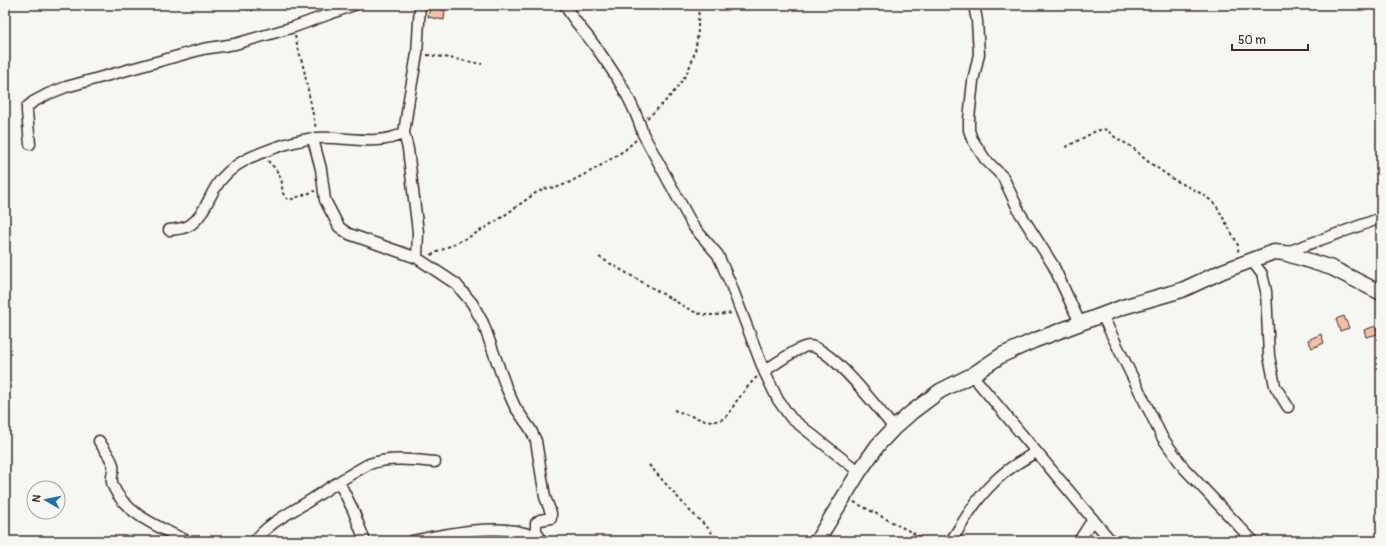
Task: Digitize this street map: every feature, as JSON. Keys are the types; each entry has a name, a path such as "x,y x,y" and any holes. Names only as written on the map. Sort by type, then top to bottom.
{"street":[{"path":"30,144 26,112 27,107 48,94 105,75 204,49 235,44 294,27 354,5"},
{"path":"419,259 418,232 404,133 417,54 420,5"},
{"path":"565,5 609,66 628,98 642,129 693,226 718,255 764,372 778,400 791,418 860,472"},
{"path":"974,5 979,54 973,81 969,119 972,139 985,158 1003,177 1020,213 1053,265 1080,323"},
{"path":"169,230 190,226 205,207 214,189 230,171 245,161 282,144 315,138 375,140 394,138 404,133"},
{"path":"315,138 326,200 339,226 349,234 419,259 456,284 472,303 483,323 506,387 515,407 531,430 536,441 545,498 551,513 551,518 540,520 536,523 536,531 541,540"},
{"path":"1284,253 1381,218"},
{"path":"817,541 878,445 894,428 940,391 972,375 1002,356 1033,341 1123,307 1182,290 1223,271 1274,252 1284,253 1332,268 1381,293"},
{"path":"1252,261 1262,274 1264,280 1268,322 1269,356 1275,386 1288,406"},
{"path":"1102,315 1162,437 1184,468 1253,541"},
{"path":"764,372 802,348 810,346 817,348 825,352 838,364 894,428"},
{"path":"972,375 1111,541"},
{"path":"99,441 113,466 111,479 119,497 136,514 187,541"},
{"path":"951,541 983,493 993,482 1005,472 1036,452"},
{"path":"255,541 270,525 369,464 381,460 399,459 435,462"},
{"path":"339,482 353,510 365,541"},
{"path":"1079,541 1093,519"},
{"path":"412,541 463,532 491,530 506,530 524,533 541,540"}],"path":[{"path":"241,5 250,11 255,5"},
{"path":"419,259 453,245 491,224 538,192 547,188 558,187 568,183 595,169 625,150 654,112 684,79 694,55 700,5"},
{"path":"294,27 315,138"},
{"path":"417,54 444,56 482,64"},
{"path":"1066,147 1102,128 1107,130 1173,179 1204,195 1216,205 1239,248 1237,255"},
{"path":"260,154 280,176 283,194 290,200 324,187"},
{"path":"599,257 676,303 700,314 710,316 741,311"},
{"path":"674,410 714,421 723,419 748,387 764,372"},
{"path":"649,465 689,510 708,528 718,541"},
{"path":"844,497 928,541"}],"building":[{"path":"430,7 445,10 444,20 428,17"},
{"path":"1344,316 1349,328 1340,331 1336,319"},
{"path":"1376,326 1378,334 1366,337 1364,330"},
{"path":"1321,334 1324,343 1312,348 1308,340"}]}
